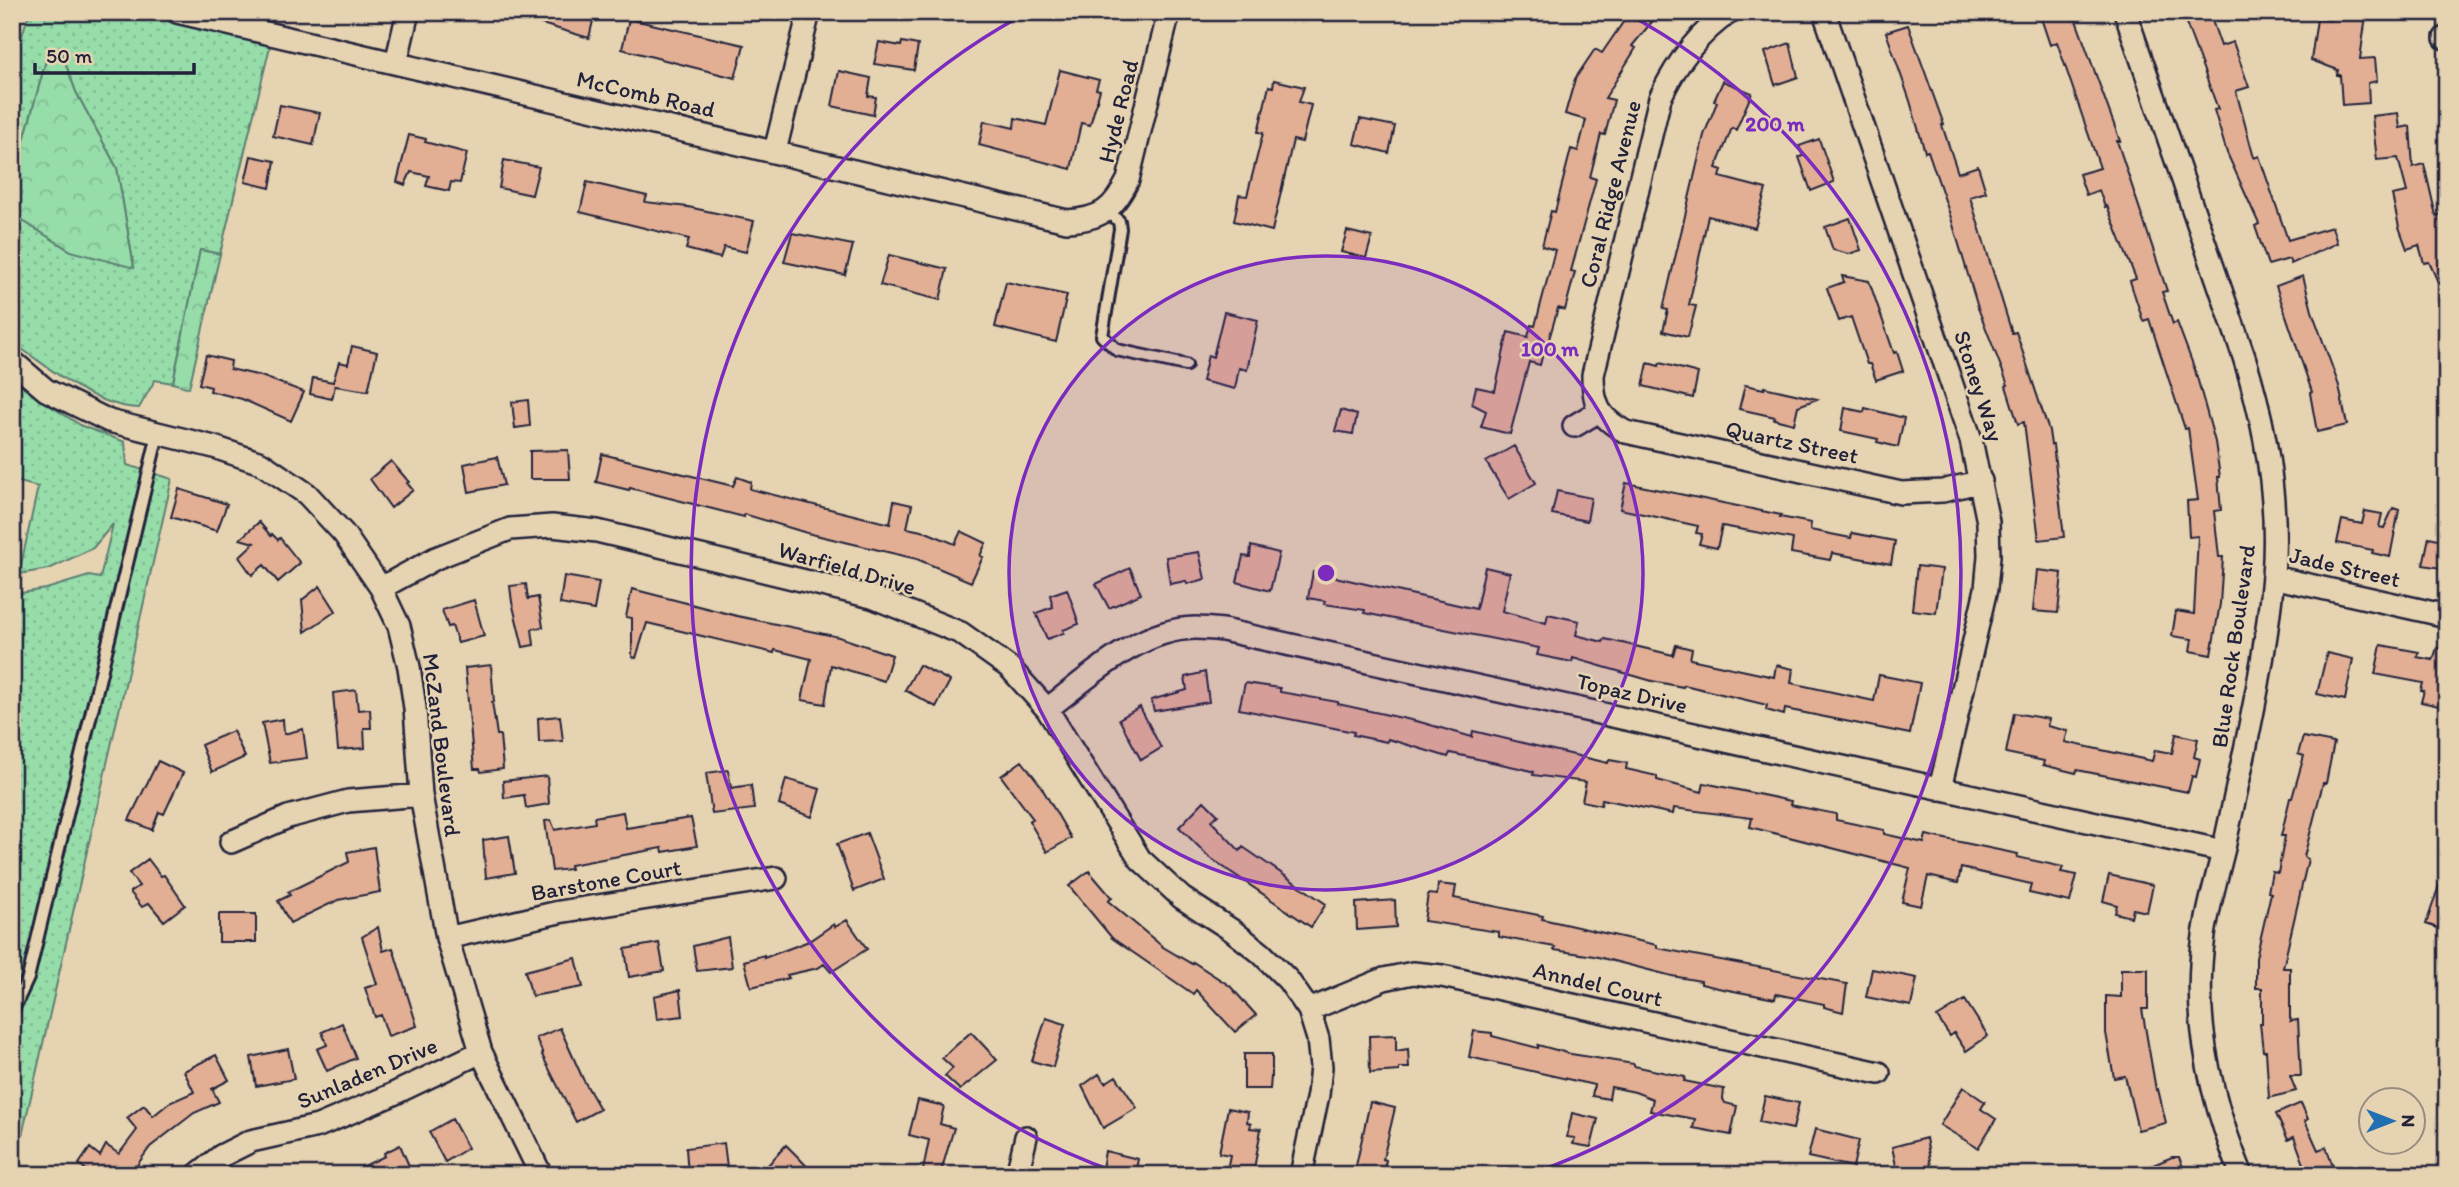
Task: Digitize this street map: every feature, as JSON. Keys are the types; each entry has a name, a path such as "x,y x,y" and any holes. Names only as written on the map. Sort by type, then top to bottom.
{"street":[{"name":"McComb Road","path":"177,12 1054,219 1079,220 1104,212"},
{"path":"396,63 408,12"},
{"path":"775,151 809,12"},
{"name":"Hyde Road","path":"1104,212 1119,198 1128,180 1169,12"},
{"name":"Coral Ridge Avenue","path":"1599,411 1592,394 1592,375 1660,99 1670,75 1691,47 1713,24 1730,12"},
{"name":"Stoney Way","path":"1824,12 1971,440 1988,522 1986,589 1940,789"},
{"name":"Blue Rock Boulevard","path":"2125,12 2256,395 2270,473 2275,526 2273,577 2261,665 2204,937 2201,994 2205,1049 2217,1107 2242,1175"},
{"name":"McZand Boulevard","path":"12,361 46,390 109,421 214,447 261,463 307,494 344,534 381,588 399,626 409,667 415,708 421,795 447,938 481,1052 541,1175"},
{"path":"1574,426 1599,411"},
{"name":"Quartz Street","path":"1599,411 1611,424 1626,432 1901,493 1943,491 1981,481"},
{"name":"Warfield Drive","path":"381,588 436,558 510,529 552,526 597,531 872,597 961,633 1010,668 1047,709 1140,859 1182,898 1233,930 1261,953 1288,980 1308,1010 1318,1039 1321,1067 1318,1095 1301,1175"},
{"name":"Jade Street","path":"2273,577 2447,617"},
{"name":"Topaz Drive","path":"1047,709 1139,643 1194,628 1223,630 2223,851"},
{"path":"231,842 288,817 348,801 421,795"},
{"name":"Barstone Court","path":"447,938 559,912 776,878"},
{"name":"Anndel Court","path":"1308,1010 1384,979 1413,973 1442,976 1879,1073"},
{"name":"Sunladen Drive","path":"197,1175 221,1156 251,1141 318,1126 387,1097 481,1052"},
{"path":"1017,1175 1026,1137"}],"lane":[{"path":"1104,212 1119,221 1120,229 1102,336 1117,350 1186,365"},
{"path":"12,1012 28,978 158,434"}],"green space":[{"path":"32,12 134,12 271,42 220,254 200,250 173,383 155,380 139,408 106,401 76,386 12,340 12,214 71,251 134,267 117,168 76,92 61,51 47,57 12,184 12,71 27,19"},
{"path":"61,51 76,92 117,168 134,268 71,251 12,214 12,184 47,57"},
{"path":"200,250 220,254 189,388 173,383"},
{"path":"12,377 82,426 125,442 127,465 172,479 13,1175 12,604 15,594 46,589 89,576 100,578 113,524 93,548 49,569 19,574 38,487 12,480"}],"building":[{"path":"519,12 595,12 589,38 518,17"},
{"path":"1630,12 1660,12 1632,46 1636,48 1605,98 1614,100 1605,135 1601,134 1590,177 1596,179 1571,271 1575,272 1565,310 1558,308 1540,365 1529,362 1510,434 1481,427 1486,411 1472,404 1476,387 1495,391 1508,332 1528,337 1531,325 1535,326 1555,250 1542,246 1551,211 1555,212 1571,149 1578,151 1586,120 1565,114 1575,79 1595,49 1602,53"},
{"path":"2039,12 2073,12 2120,141 2117,141 2167,291 2162,292 2173,324 2177,322 2195,370 2215,442 2221,510 2214,511 2219,557 2223,557 2220,604 2211,655 2190,651 2192,639 2172,636 2176,611 2194,614 2198,536 2189,537 2187,501 2198,500 2188,428 2185,429 2149,319 2143,321 2130,281 2136,279 2107,206 2105,207 2099,190 2086,195 2079,174 2100,168 2057,42 2050,45"},
{"path":"2182,12 2209,12 2221,46 2233,42 2249,87 2236,91 2254,158 2259,156 2288,240 2332,227 2337,243 2291,264 2289,259 2268,265 2255,226 2259,224 2227,153 2214,110 2218,109"},
{"path":"2331,12 2358,12 2366,16 2360,59 2375,58 2377,81 2368,83 2369,103 2342,105 2338,70 2311,60 2317,19 2330,20"},
{"path":"629,19 744,45 735,78 622,49"},
{"path":"1908,25 1958,173 1978,166 1986,192 1970,197 2012,333 2016,332 2053,445 2064,537 2039,540 2024,422 2018,424 2006,386 2008,385 1978,308 1951,218 1928,151 1925,152 1886,32"},
{"path":"879,42 901,46 902,42 918,45 914,70 874,64"},
{"path":"1790,43 1798,77 1775,85 1765,52"},
{"path":"1060,70 1099,80 1096,89 1100,90 1090,125 1081,123 1071,169 979,145 984,121 1014,128 1015,118 1046,125"},
{"path":"839,71 871,78 868,96 876,97 873,115 832,106"},
{"path":"1274,80 1304,87 1299,102 1311,105 1302,142 1293,140 1272,231 1234,221 1239,195 1247,196 1263,133 1258,132 1269,86 1273,87"},
{"path":"1723,81 1752,93 1736,130 1732,128 1716,168 1722,170 1720,177 1766,189 1755,228 1708,216 1689,305 1696,306 1688,337 1663,331 1668,310 1663,309 1704,135"},
{"path":"280,105 320,113 313,145 273,136"},
{"path":"2398,113 2400,128 2410,126 2413,167 2424,164 2436,216 2447,212 2447,302 2429,262 2424,263 2419,245 2407,249 2399,227 2392,195 2407,192 2398,158 2377,160 2372,116"},
{"path":"1360,119 1395,126 1389,153 1354,144"},
{"path":"409,135 467,153 460,183 451,182 449,191 426,186 429,176 411,172 405,185 397,182"},
{"path":"1819,139 1834,182 1811,191 1799,157 1803,156 1799,146"},
{"path":"251,156 275,161 270,188 245,182"},
{"path":"504,160 539,167 532,195 499,188"},
{"path":"587,182 647,196 645,202 688,207 754,221 746,252 724,247 720,258 686,249 689,239 580,212"},
{"path":"1850,218 1861,250 1849,254 1833,250 1825,227"},
{"path":"1347,231 1372,237 1366,258 1341,252"},
{"path":"792,233 853,245 845,275 784,262"},
{"path":"889,255 947,269 940,300 880,285"},
{"path":"1842,276 1869,281 1903,371 1876,380 1870,364 1867,364 1851,317 1839,321 1827,288 1844,282"},
{"path":"2303,276 2312,311 2339,386 2347,425 2317,432 2310,393 2312,392 2276,286"},
{"path":"1006,282 1067,295 1056,342 995,327"},
{"path":"1224,312 1258,320 1247,370 1239,368 1235,389 1202,381 1208,355 1213,357"},
{"path":"352,346 377,352 368,391 335,386 332,399 310,394 313,378 333,382 339,362 348,364"},
{"path":"206,355 231,361 230,369 261,376 304,392 291,421 242,399 210,391 211,387 199,384"},
{"path":"1648,363 1659,366 1660,363 1698,373 1693,398 1643,386"},
{"path":"1745,385 1817,399 1798,406 1794,424 1739,409"},
{"path":"528,400 530,426 515,428 512,402"},
{"path":"1845,408 1864,412 1865,408 1904,418 1898,447 1877,442 1878,439 1841,431"},
{"path":"1341,410 1357,415 1353,434 1335,431"},
{"path":"1514,446 1536,483 1509,499 1486,462"},
{"path":"568,450 570,479 530,479 530,451"},
{"path":"602,454 733,486 737,477 751,482 750,489 890,524 894,501 912,505 907,528 926,532 955,544 961,531 986,543 980,556 983,557 971,582 917,559 807,533 744,514 744,517 596,482"},
{"path":"497,457 504,485 469,492 464,464"},
{"path":"391,461 413,490 391,508 370,479"},
{"path":"1626,483 1781,515 1780,517 1811,523 1810,530 1851,538 1852,533 1895,541 1891,564 1832,553 1830,560 1791,553 1793,539 1722,526 1717,548 1699,544 1702,534 1696,533 1698,526 1620,509"},
{"path":"179,489 227,504 217,531 171,517"},
{"path":"1557,491 1591,498 1587,521 1552,514"},
{"path":"2393,508 2399,510 2390,557 2372,553 2373,550 2337,543 2342,520 2362,524 2365,511 2382,514 2379,527 2384,528"},
{"path":"259,522 271,536 272,534 278,540 280,538 300,563 278,582 264,565 252,575 239,557 254,543 240,539"},
{"path":"2429,537 2447,541 2447,569 2423,565"},
{"path":"1251,546 1279,553 1270,591 1237,582 1243,556 1250,557"},
{"path":"1199,552 1205,579 1187,584 1186,581 1170,584 1166,557"},
{"path":"1917,566 1942,569 1936,613 1912,610"},
{"path":"1485,567 1510,573 1502,611 1546,623 1548,614 1579,621 1576,635 1673,655 1676,645 1692,649 1690,659 1774,677 1776,665 1793,669 1791,683 1874,701 1879,675 1920,683 1910,734 1785,709 1784,715 1766,710 1767,705 1684,685 1683,687 1652,681 1573,658 1572,662 1537,655 1539,648 1364,613 1365,610 1324,604 1325,601 1308,598 1313,572 1476,609"},
{"path":"1130,568 1141,594 1109,608 1096,584"},
{"path":"2037,570 2062,573 2058,613 2033,611"},
{"path":"564,576 599,582 594,610 560,604"},
{"path":"526,584 528,599 538,597 543,627 532,629 534,645 523,647 510,586"},
{"path":"320,586 336,611 305,632 302,600"},
{"path":"632,589 737,616 839,637 892,655 884,681 831,665 825,704 802,700 811,659 647,623 636,658 632,657 632,618 626,617"},
{"path":"1067,589 1079,624 1047,639 1036,613 1053,607 1050,595"},
{"path":"474,600 484,636 458,643 442,610"},
{"path":"2381,645 2419,652 2417,657 2433,660 2437,648 2447,650 2447,697 2440,696 2439,706 2421,702 2423,683 2375,674"},
{"path":"2327,653 2353,659 2345,700 2317,694"},
{"path":"491,665 492,702 497,735 500,735 503,769 481,772 480,769 474,769 465,668"},
{"path":"919,665 950,681 936,707 905,690"},
{"path":"1205,672 1209,702 1154,711 1151,700 1187,690 1185,677"},
{"path":"1245,683 1280,688 1280,692 1338,702 1472,737 1473,731 1608,763 1609,760 1627,763 1626,769 1657,776 1657,780 1702,792 1704,783 1791,801 1790,805 1836,814 1836,820 1884,830 1884,834 1924,843 1926,835 2018,854 2017,857 2063,867 2061,872 2077,875 2070,902 2029,893 2031,884 1961,868 1958,883 1928,876 1921,906 1902,902 1910,868 1750,827 1752,818 1674,808 1673,814 1602,799 1601,805 1582,801 1586,782 1533,775 1534,772 1524,769 1450,753 1448,757 1388,739 1387,742 1353,735 1354,732 1239,709"},
{"path":"356,690 358,710 370,709 371,728 364,728 365,748 338,750 333,693"},
{"path":"1140,707 1161,748 1141,760 1119,719"},
{"path":"2014,713 2049,719 2047,726 2068,731 2065,742 2152,761 2155,750 2172,753 2176,734 2198,739 2194,757 2200,759 2196,777 2192,776 2188,792 2077,770 2076,773 2043,765 2044,761 2006,753"},
{"path":"560,716 563,741 539,742 538,718"},
{"path":"283,719 284,734 303,729 307,758 270,763 262,723"},
{"path":"233,731 245,757 212,772 201,745"},
{"path":"2303,737 2334,743 2326,783 2323,783 2304,857 2308,859 2283,968 2290,968 2290,1021 2298,1020 2301,1076 2290,1076 2296,1091 2269,1098 2266,1051 2263,1051 2260,1023 2262,988 2256,988 2256,958 2271,893 2268,892 2272,872 2278,873 2285,836 2281,836 2304,756 2298,754"},
{"path":"158,761 183,773 164,814 159,812 152,830 129,820"},
{"path":"1022,761 1039,783 1071,838 1047,852 1029,821 1033,819 1001,776"},
{"path":"728,770 731,788 751,785 754,809 712,814 706,773"},
{"path":"547,776 549,804 526,808 524,795 504,798 503,781"},
{"path":"786,779 820,789 812,817 779,805"},
{"path":"1204,801 1218,815 1211,821 1240,851 1243,847 1326,904 1311,927 1209,857 1179,827"},
{"path":"623,812 626,828 691,818 697,846 663,852 662,848 570,865 571,869 552,871 545,821 551,820 555,830 595,823 594,817"},
{"path":"867,833 884,879 854,891 837,844"},
{"path":"509,836 515,873 486,878 483,840"},
{"path":"374,847 380,892 338,900 290,923 278,901 290,895 288,892 349,862 347,852"},
{"path":"148,859 161,876 164,875 185,905 164,921 149,903 142,907 130,892 139,886 129,873"},
{"path":"1089,871 1112,898 1108,901 1163,947 1192,964 1193,962 1230,986 1256,1015 1235,1032 1196,990 1193,994 1112,938 1069,886"},
{"path":"2444,871 2447,872 2447,931 2426,924"},
{"path":"2109,875 2153,885 2147,912 2133,909 2131,917 2115,913 2117,905 2103,901"},
{"path":"1438,884 1456,886 1454,898 1543,916 1542,919 1657,945 1657,948 1847,984 1843,1012 1824,1007 1824,1004 1776,994 1775,999 1718,988 1701,984 1701,981 1594,956 1554,950 1555,947 1499,937 1499,932 1424,921 1428,894 1437,895"},
{"path":"1395,900 1396,927 1357,930 1356,903"},
{"path":"219,914 256,914 256,942 219,942"},
{"path":"847,920 867,949 831,972 824,964 818,968 787,975 789,978 751,987 744,961 764,955 764,958 809,941 834,924 835,927"},
{"path":"378,927 383,951 393,948 417,1026 388,1036 381,1015 375,1017 365,988 377,984 362,937"},
{"path":"728,937 732,967 697,971 693,946"},
{"path":"659,943 664,971 629,977 625,949"},
{"path":"576,958 583,987 532,996 525,971"},
{"path":"1872,969 1917,978 1911,1006 1866,997"},
{"path":"2121,969 2148,969 2148,1009 2142,1009 2156,1090 2158,1089 2166,1123 2138,1130 2125,1076 2114,1078 2106,1033 2106,996 2121,997"},
{"path":"680,990 683,1016 657,1019 654,996"},
{"path":"1965,1000 1988,1036 1966,1051 1954,1033 1950,1036 1937,1017"},
{"path":"1046,1018 1065,1024 1053,1067 1032,1061"},
{"path":"342,1023 356,1058 327,1071 317,1049 327,1045 322,1032"},
{"path":"560,1028 600,1109 576,1122 536,1038"},
{"path":"1474,1031 1492,1033 1492,1036 1538,1048 1538,1045 1571,1054 1634,1064 1685,1077 1684,1081 1724,1089 1725,1103 1737,1106 1731,1135 1693,1128 1695,1119 1650,1111 1653,1099 1635,1092 1611,1087 1609,1099 1592,1096 1594,1085 1469,1057"},
{"path":"971,1032 997,1060 960,1090 945,1076 953,1068 942,1058"},
{"path":"1396,1035 1396,1051 1408,1049 1409,1068 1370,1073 1369,1036"},
{"path":"288,1049 294,1079 256,1086 251,1057"},
{"path":"1244,1054 1272,1054 1270,1089 1244,1089"},
{"path":"216,1055 229,1080 212,1089 219,1102 194,1113 150,1147 130,1175 89,1175 79,1164 90,1148 100,1156 106,1145 119,1154 137,1130 127,1118 144,1105 153,1116 169,1103 194,1092 184,1071"},
{"path":"1099,1074 1105,1083 1116,1076 1137,1108 1103,1128 1082,1086"},
{"path":"1963,1087 1985,1102 1981,1109 1996,1119 1978,1148 1940,1125"},
{"path":"1765,1096 1799,1103 1793,1129 1759,1122"},
{"path":"918,1100 944,1106 940,1124 954,1128 940,1175 922,1175 929,1140 909,1135"},
{"path":"1370,1102 1395,1108 1383,1159 1386,1160 1383,1175 1354,1175"},
{"path":"2301,1103 2308,1119 2305,1121 2318,1150 2326,1147 2336,1175 2308,1175 2294,1137 2288,1140 2276,1114"},
{"path":"1228,1108 1248,1112 1247,1122 1251,1124 1250,1128 1261,1129 1253,1175 1226,1175 1230,1155 1219,1153"},
{"path":"1572,1113 1598,1119 1591,1147 1573,1144 1575,1138 1567,1137"},
{"path":"452,1119 468,1148 445,1162 429,1132"},
{"path":"1815,1129 1859,1140 1853,1167 1808,1157"},
{"path":"1926,1138 1931,1166 1914,1169 1916,1175 1898,1175 1892,1147"},
{"path":"724,1143 728,1175 688,1175 686,1148"},
{"path":"400,1145 413,1175 345,1175 385,1156 384,1153"},
{"path":"786,1145 799,1158 815,1175 759,1175"},
{"path":"1105,1151 1138,1159 1135,1175 1101,1175"},
{"path":"2172,1157 2179,1157 2186,1175 2130,1175"}]}
